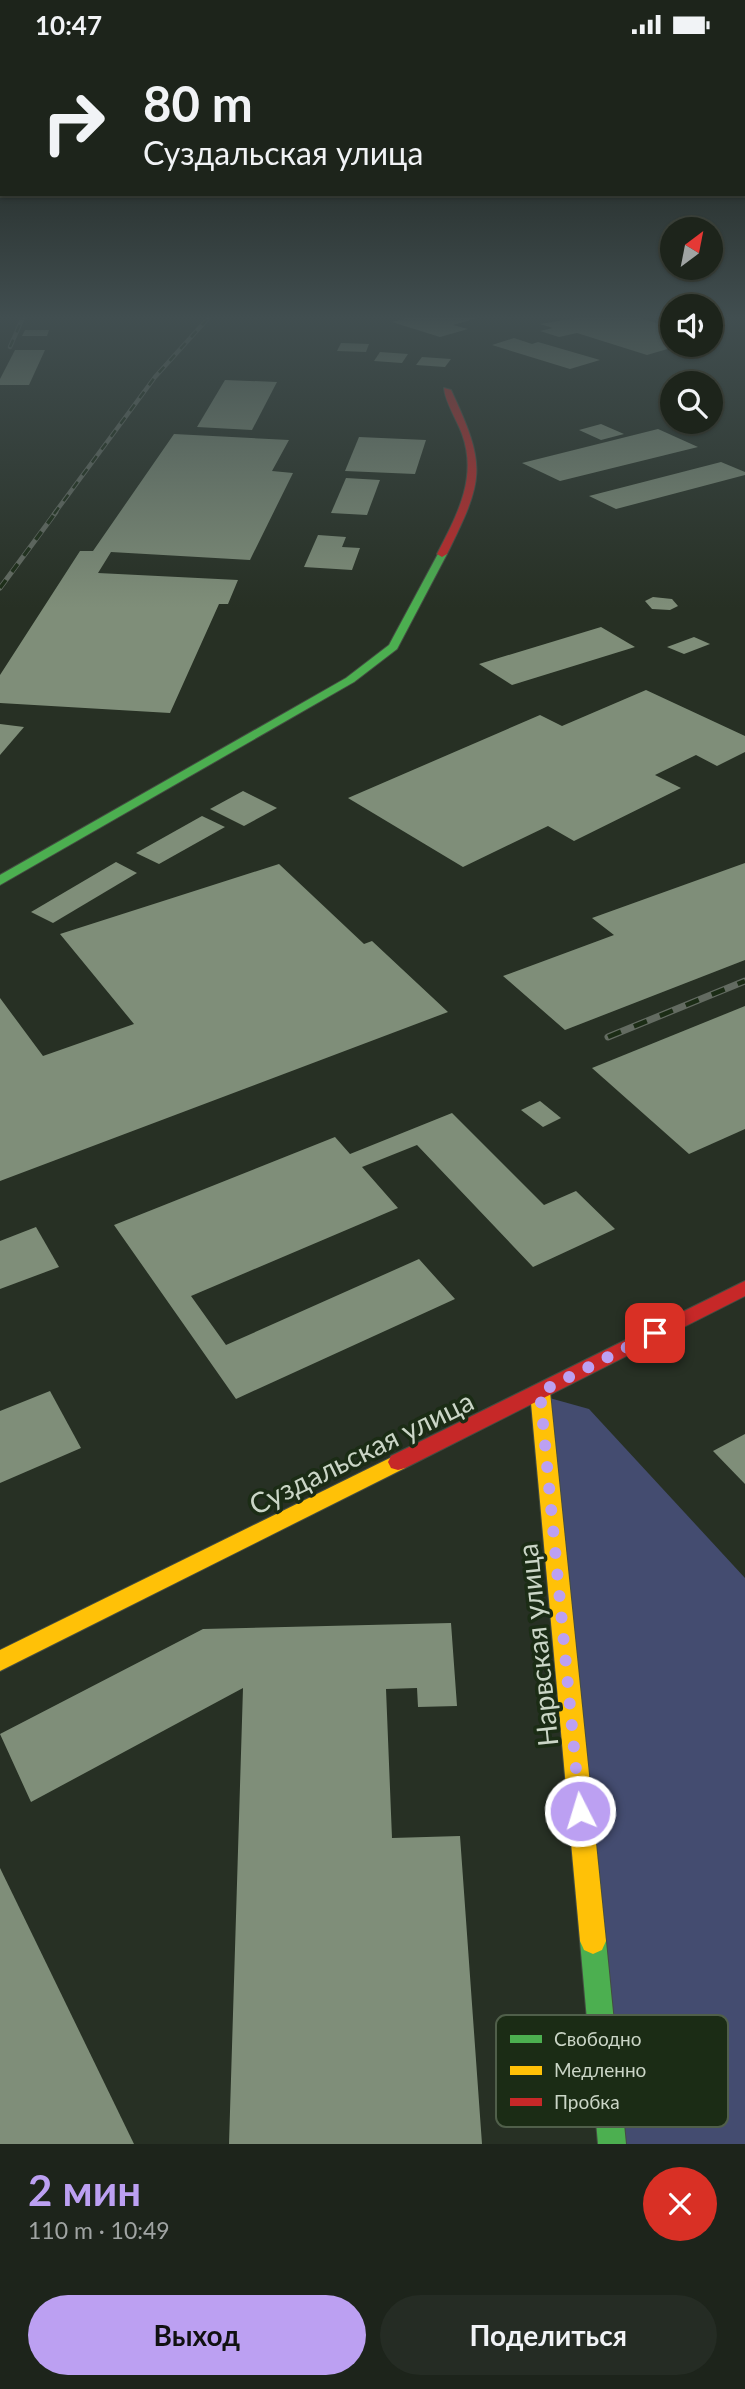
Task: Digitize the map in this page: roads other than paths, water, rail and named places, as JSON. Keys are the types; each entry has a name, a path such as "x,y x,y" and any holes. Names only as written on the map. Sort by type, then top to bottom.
{"street":[{"path":"0,881 350,680 393,647 471,498 476,470 458,413"},
{"name":"Суздальская улица","path":"0,1661 745,1288"},
{"name":"Нарвская улица","path":"540,1392 600,2015"}],"railway":[{"path":"54,514 129,413"},
{"path":"0,588 56,512"},
{"path":"608,1037 745,981"}]}
